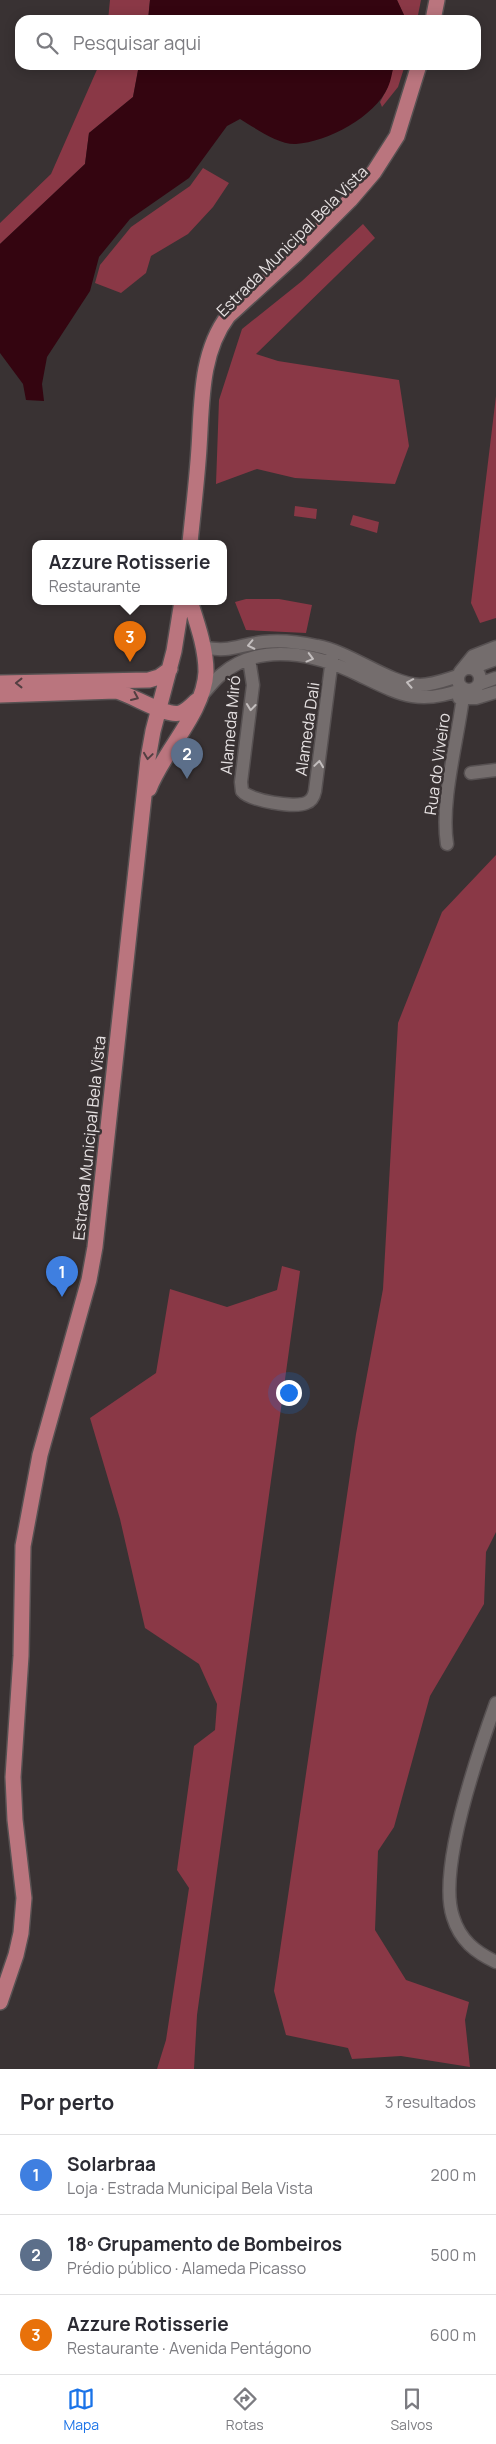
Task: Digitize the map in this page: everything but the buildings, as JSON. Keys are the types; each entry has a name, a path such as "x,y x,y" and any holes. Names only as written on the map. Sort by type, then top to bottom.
{"main road":[{"path":"434,15 438,0"},
{"name":"Estrada Municipal Bela Vista","path":"190,540 199,447 200,413 213,340 228,316 325,225 374,172 397,136 418,70"},
{"name":"Estrada Municipal Bela Vista","path":"199,447 214,365 223,337 236,318 301,260 384,173 398,152 411,123 423,70"},
{"name":"Estrada Municipal Bela Vista","path":"0,2002 16,1955 23,1906 23,1881 13,1800 17,1695 21,1656 23,1546 40,1455 89,1280 96,1248 150,743 170,669 181,605"},
{"path":"142,806 163,759 183,730 201,696 206,673 203,647 191,605"},
{"path":"174,651 183,644 188,643 203,647"},
{"path":"0,683 149,680 159,677 170,669"},
{"path":"0,695 116,691 128,694 158,709 180,713 201,696"}],"street":[{"path":"203,647 227,650 252,644 281,642 318,646 402,681 414,684 432,684 458,675 464,669 496,659"},
{"path":"464,692 459,685 458,675 473,656 496,647"},
{"name":"Alameda Dali","path":"301,805 310,801 315,791 333,651"},
{"path":"201,696 221,674 249,658 273,654 289,654 332,665 400,694 418,696 444,696 464,692 496,678"},
{"name":"Alameda Miró","path":"249,658 253,685 241,782 242,791 256,800 301,805"},
{"path":"472,668 479,674 479,684"},
{"path":"464,692 496,692"},
{"name":"Rua do Viveiro","path":"447,844 447,809 464,692"},
{"path":"471,773 496,770"},
{"path":"496,1703 477,1754 466,1796 449,1886 450,1906 461,1936 474,1949 496,1962"}],"shaded area":[{"path":"110,0 150,0 148,15 108,15"},
{"path":"150,0 397,0 404,15 148,15"},
{"path":"397,0 421,0 418,15 404,15"},
{"path":"97,70 138,70 133,97 89,133 85,164 0,244 0,223 51,174"},
{"path":"138,70 393,70 388,87 382,98 372,108 349,126 322,138 289,144 267,135 240,119 227,126 189,178 130,219 99,257 90,291 47,357 42,384 44,401 26,400 23,384 0,353 0,244 85,164 89,133 133,97"},
{"path":"393,70 403,70 398,87 382,107 380,102 387,89"},
{"path":"203,168 229,183 213,207 188,234 151,256 146,273 121,293 95,283 100,265 131,227 190,186"},
{"path":"363,224 375,238 256,354 278,361 399,380 409,446 395,484 295,478 257,469 216,484 219,400 242,329 302,281"},
{"path":"496,396 496,618 480,623 471,603"},
{"path":"295,506 317,509 316,519 294,516"},
{"path":"353,515 379,522 377,533 350,525"},
{"path":"246,599 279,599 312,605 306,633 246,630 235,602"},
{"path":"496,855 496,1532 486,1552 484,1604 430,1696 394,1827 378,1851 375,1930 406,1980 469,2002 465,2020 470,2067 401,2056 352,2059 348,2048 286,2035 274,1991 356,1434 383,1289 398,1023 442,912"},
{"path":"282,1266 300,1271 197,2015 194,2069 157,2069 166,2040 189,1888 177,1870 194,1746 215,1730 217,1704 199,1664 145,1628 120,1519 90,1418 156,1373 170,1289 227,1307 277,1290"}],"place":[{"name":"Azzure Rotisserie","path":"130,662"},
{"name":"18º Grupamento de Bombeiros","path":"187,779"},
{"name":"Solarbraa","path":"62,1297"}]}
